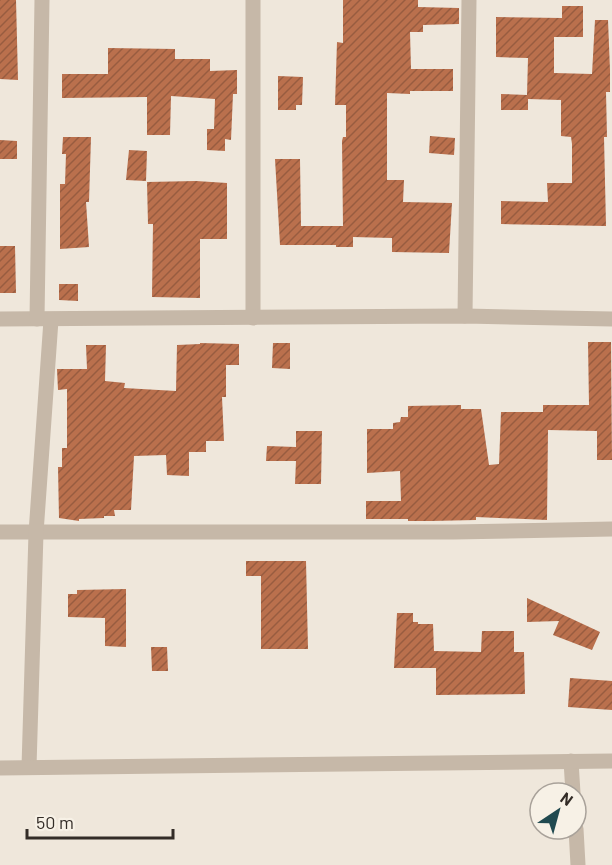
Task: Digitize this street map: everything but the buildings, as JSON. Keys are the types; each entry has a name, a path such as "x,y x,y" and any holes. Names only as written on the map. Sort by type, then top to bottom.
{"street":[{"path":"29,767 44,319 42,0"},
{"path":"252,0 253,318"},
{"path":"465,316 469,0"},
{"path":"0,319 465,316 612,319"},
{"path":"0,532 454,532 612,529"},
{"path":"571,761 572,781"},
{"path":"0,768 612,761"},
{"path":"577,841 578,865"}]}
